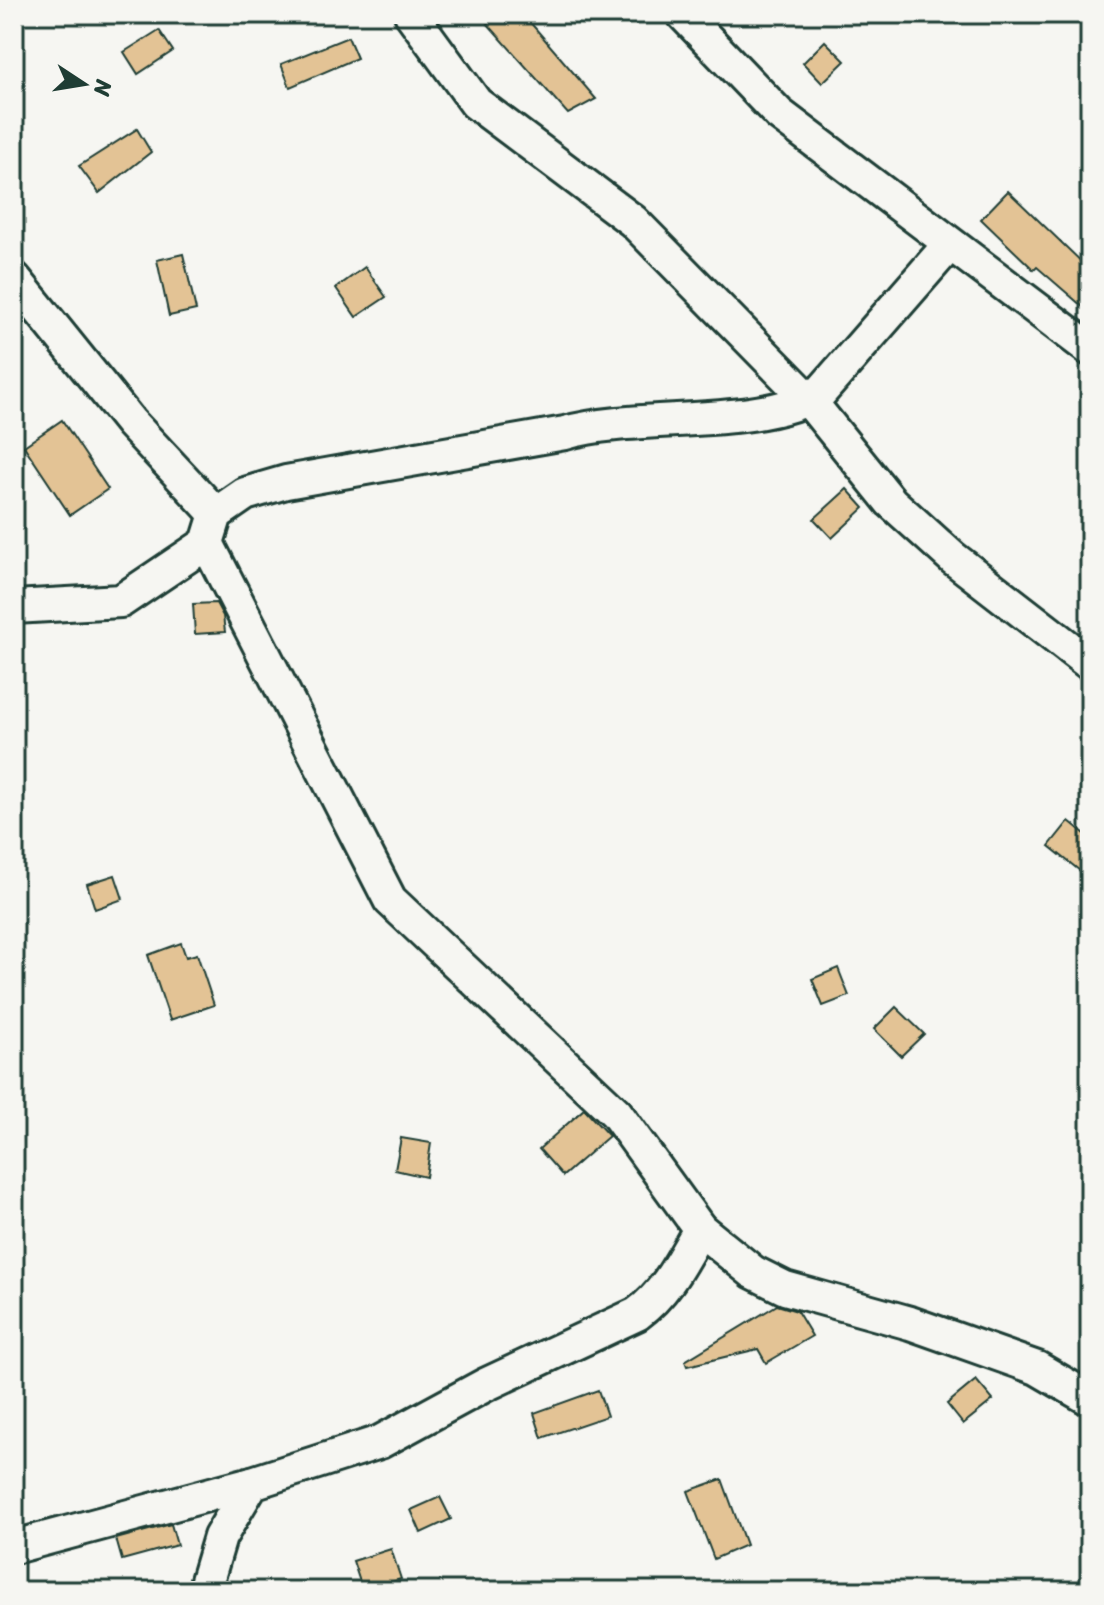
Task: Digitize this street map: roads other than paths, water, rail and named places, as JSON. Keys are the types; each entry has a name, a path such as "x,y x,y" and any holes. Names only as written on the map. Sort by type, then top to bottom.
{"street":[{"path":"411,14 476,103 633,221 808,399 891,502 953,558 1090,664"},
{"path":"683,14 779,114 1090,349"},
{"path":"14,607 116,603 212,528 245,494 286,482 565,433 597,424 676,421 758,410 808,399 820,393 949,245"},
{"path":"14,278 212,528 390,900 616,1113 700,1229 753,1272 785,1288 910,1323 1037,1368 1090,1399"},
{"path":"14,1547 252,1483 380,1442 485,1385 637,1314 651,1303 675,1274 700,1229"},
{"path":"204,1591 220,1537 252,1483"}]}
